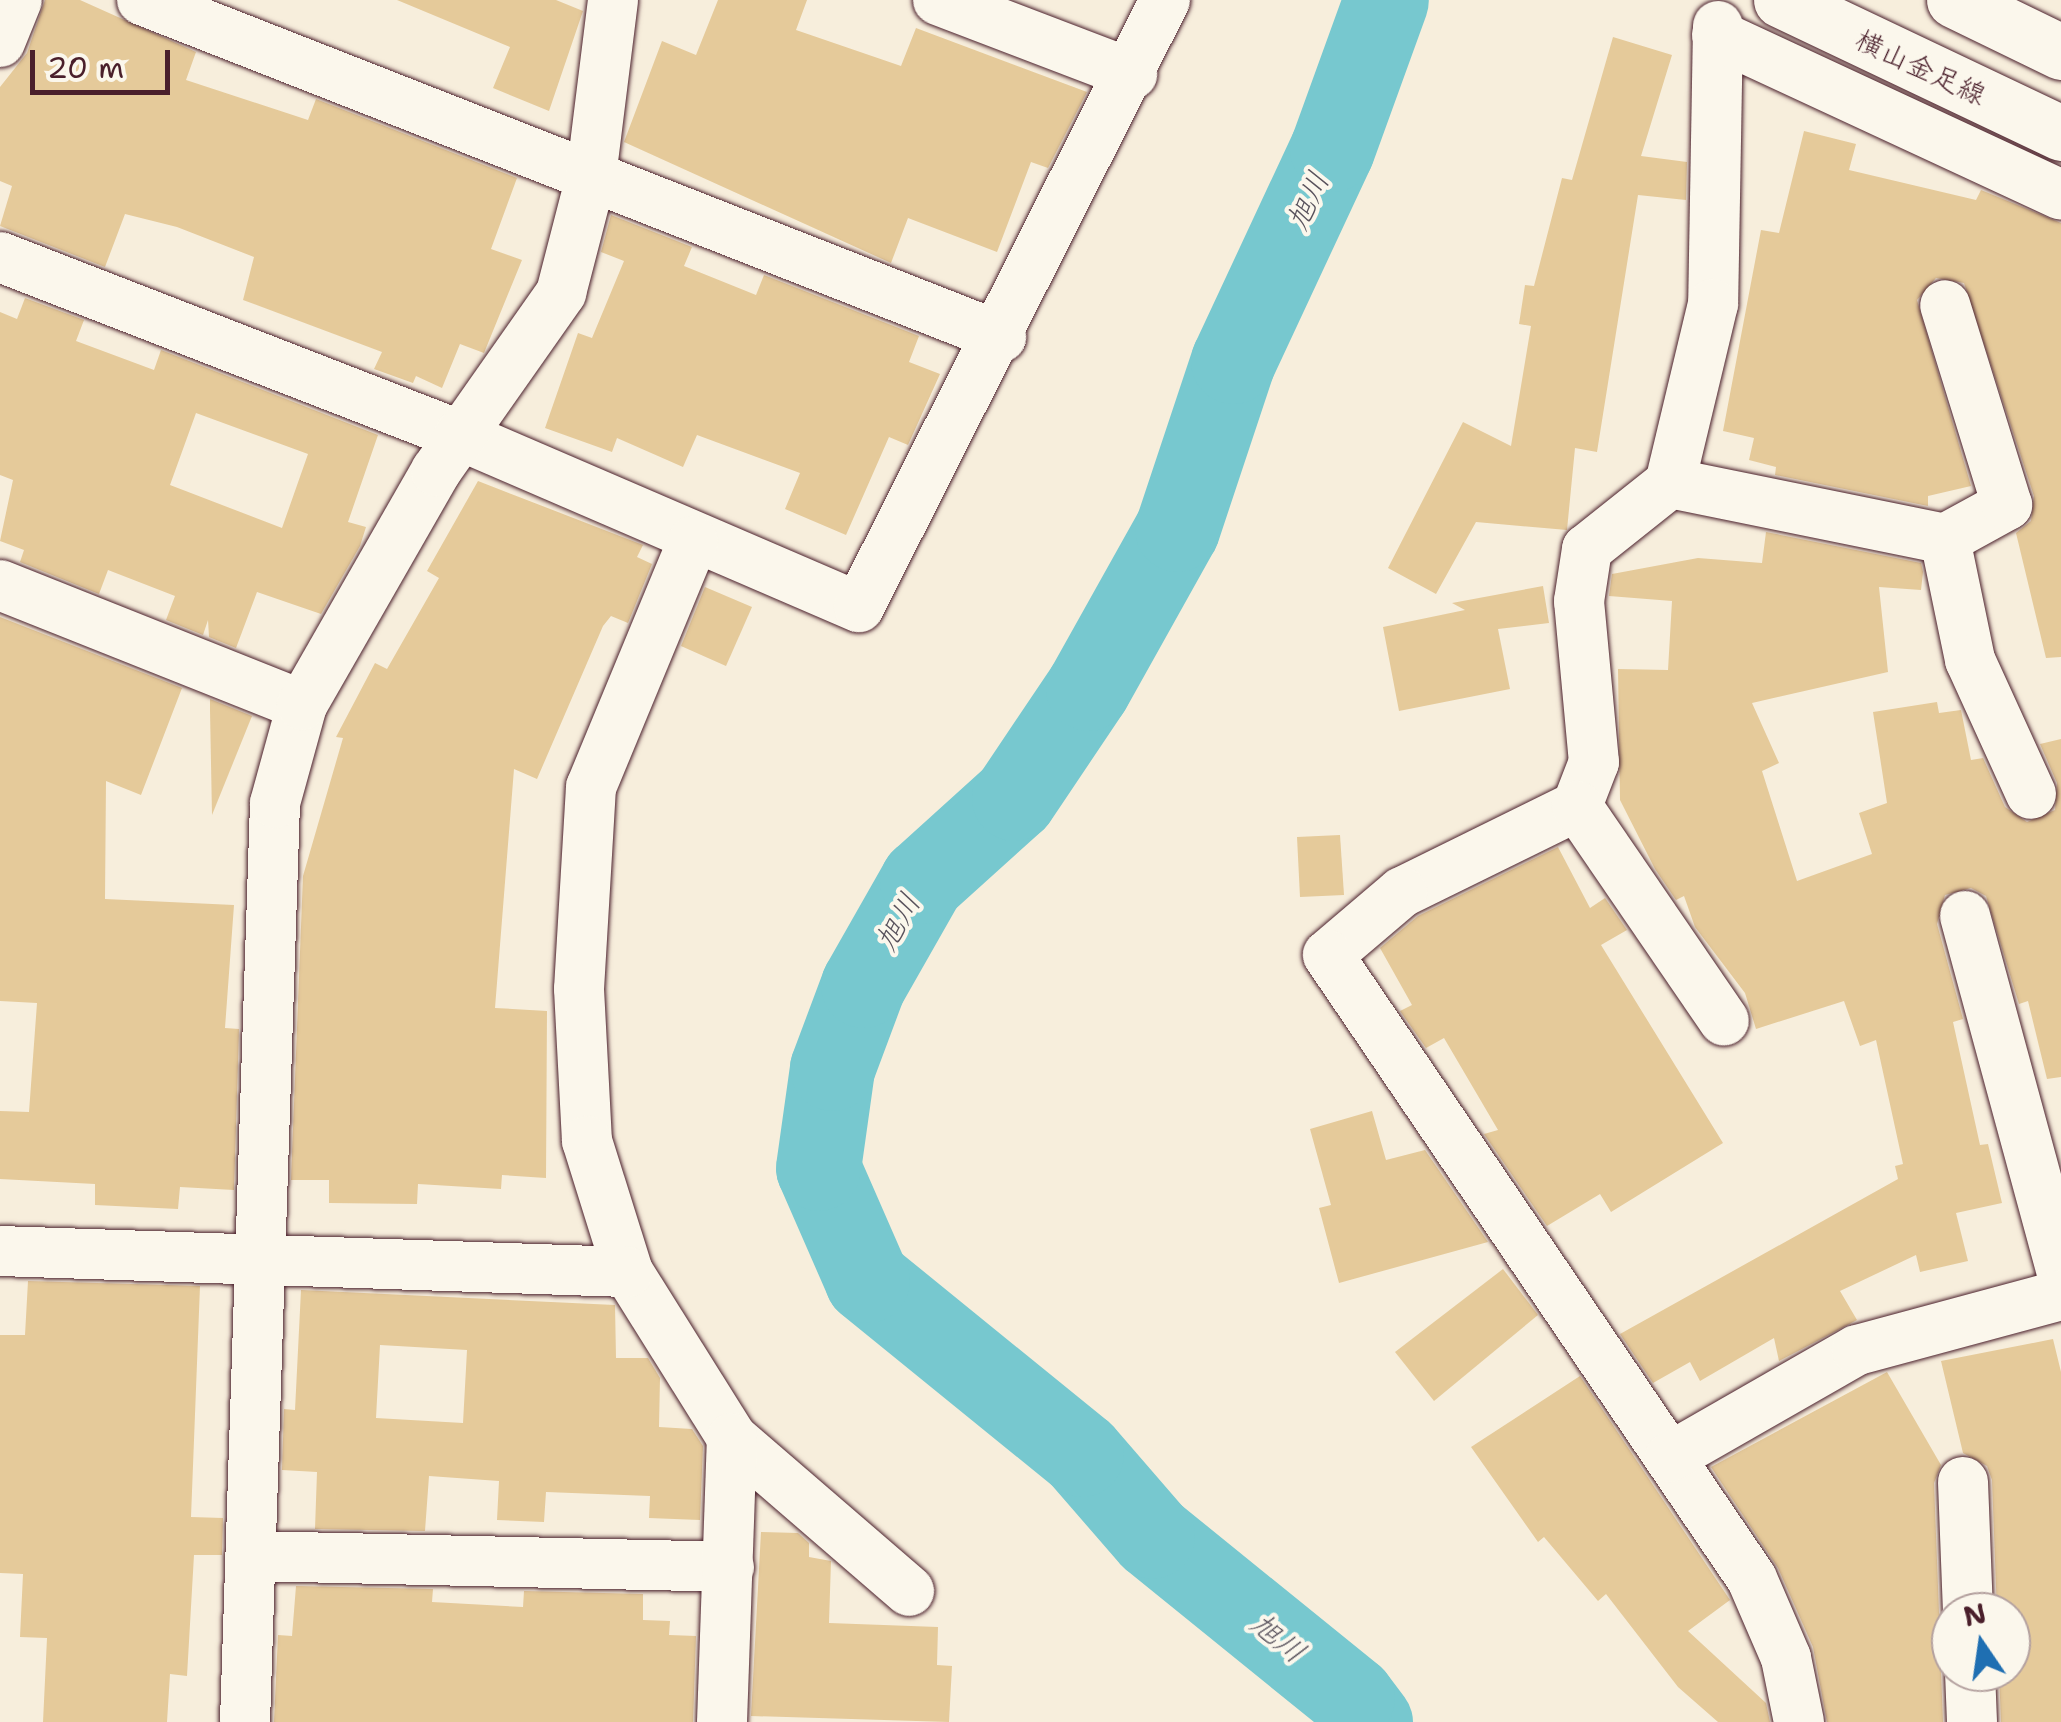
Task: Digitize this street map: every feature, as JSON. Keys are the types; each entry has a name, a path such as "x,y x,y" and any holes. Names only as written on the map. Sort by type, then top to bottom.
{"street":[{"path":"0,42 17,0"},
{"path":"142,0 1001,337"},
{"path":"245,1722 275,803 302,704 460,435 561,293 590,177 613,0"},
{"path":"938,0 1132,74"},
{"path":"0,257 460,435 693,540 859,607 1001,337 1165,0"},
{"name":"横山金足線","path":"1780,0 2061,133"},
{"path":"1954,0 2061,52"},
{"path":"1800,1722 1786,1658 1752,1579 1328,955 1402,892 1577,806 1594,762 1579,600 1588,549 1670,483 1714,304 1718,30 2061,195"},
{"path":"1670,483 1946,539 2007,505 1945,305"},
{"path":"1946,539 1970,660 2031,794"},
{"path":"693,540 591,787 579,988 587,1141 628,1272 732,1438 909,1591"},
{"path":"0,585 302,704"},
{"path":"1577,806 1724,1021"},
{"path":"1965,916 2061,1270"},
{"path":"0,1251 628,1272"},
{"path":"1670,1457 1856,1350 2061,1294"},
{"path":"722,1722 732,1438"},
{"path":"1963,1482 1967,1592"},
{"path":"252,1556 729,1566"},
{"path":"1971,1692 1972,1722"}],"building":[{"path":"45,0 80,0 196,52 186,80 308,120 316,99 517,178 491,249 522,260 484,353 460,344 442,388 416,376 413,383 374,369 382,352 243,300 254,257 177,227 125,214 105,267 0,226 12,186 0,181 0,87 27,53"},
{"path":"397,0 556,0 583,11 549,111 493,88 510,47"},
{"path":"718,0 807,0 796,30 901,66 916,28 1087,92 1048,168 1031,162 997,252 908,218 891,263 624,142 662,41 696,55"},
{"path":"1613,37 1672,55 1641,156 1687,162 1686,200 1638,195 1597,452 1575,448 1567,530 1476,522 1436,594 1388,568 1463,422 1511,446 1531,326 1519,324 1525,285 1534,286 1562,178 1572,180"},
{"path":"1804,131 1856,144 1849,170 1976,200 1981,190 2061,223 2061,657 2046,658 2016,533 2031,521 2034,496 1964,283 1936,278 1917,300 1971,486 1928,496 1928,506 1775,475 1776,467 1749,460 1754,438 1723,431 1761,230 1779,233"},
{"path":"611,215 692,247 684,266 756,295 764,275 919,336 909,362 940,374 908,445 889,437 846,535 785,509 800,473 697,435 683,467 617,438 612,452 545,428 578,333 592,338 624,261 601,252"},
{"path":"25,298 84,320 76,341 154,370 161,350 378,435 348,522 366,527 360,546 321,614 257,592 236,648 209,637 208,620 203,635 166,620 175,596 108,570 99,594 20,562 24,550 0,541 13,480 0,475 0,312 17,319","holes":["196,413 308,454 282,528 170,485"]},
{"path":"478,481 643,545 637,557 652,564 628,623 611,616 603,626 537,779 514,769 495,1008 547,1011 546,1178 502,1175 501,1189 418,1184 417,1204 329,1203 329,1180 291,1180 303,876 343,738 336,737 375,663 387,669 439,578 427,571"},
{"path":"1766,532 1921,563 1923,572 1921,590 1879,587 1888,672 1752,703 1779,763 1762,771 1797,881 1872,854 1859,813 1887,803 1873,712 1937,702 1939,713 1961,710 1971,760 1983,758 2005,807 2027,822 2055,810 2057,783 2040,744 2061,739 2061,1077 2047,1079 2028,1001 2019,1004 1986,896 1971,888 1945,895 1937,924 1963,1019 1953,1022 1980,1145 1988,1144 2002,1203 1956,1213 1968,1261 1920,1272 1916,1255 1840,1291 1857,1320 1779,1361 1774,1338 1700,1381 1690,1362 1653,1383 1620,1334 1898,1179 1895,1166 1903,1164 1876,1040 1860,1046 1844,1001 1756,1029 1745,993 1695,927 1684,896 1676,900 1655,869 1620,800 1618,669 1668,670 1672,601 1609,596 1612,574 1698,558 1762,563"},
{"path":"1543,586 1549,623 1498,629 1510,689 1399,711 1383,627 1465,610 1452,603"},
{"path":"705,587 752,607 726,666 681,646"},
{"path":"0,617 182,688 141,795 106,781 105,899 234,905 225,1028 239,1029 234,1190 180,1187 178,1209 95,1205 95,1184 0,1179 0,1111 29,1112 37,1003 0,1001"},
{"path":"210,699 252,716 212,815 210,710"},
{"path":"1340,835 1344,895 1300,897 1297,837"},
{"path":"1558,847 1590,908 1605,898 1627,930 1601,945 1723,1143 1611,1212 1600,1194 1547,1226 1484,1134 1498,1130 1444,1038 1426,1048 1400,1011 1412,1005 1380,948 1418,916"},
{"path":"1372,1111 1386,1160 1425,1150 1488,1242 1339,1283 1319,1208 1331,1205 1310,1129"},
{"path":"1503,1269 1538,1315 1434,1401 1395,1352"},
{"path":"28,1281 200,1286 191,1517 223,1518 222,1555 194,1555 187,1676 170,1674 167,1722 43,1722 47,1638 20,1637 23,1574 0,1573 0,1335 25,1335"},
{"path":"301,1290 615,1305 616,1358 648,1358 660,1378 659,1427 692,1429 703,1446 700,1520 649,1518 650,1496 546,1492 544,1522 497,1520 499,1481 429,1476 425,1531 315,1529 317,1472 282,1470 284,1409 295,1410","holes":["380,1345 467,1350 463,1423 376,1418"]},
{"path":"2053,1339 2061,1372 2061,1722 2001,1722 2000,1692 2031,1692 2031,1592 1996,1592 1992,1480 1987,1466 1963,1453 1941,1361"},
{"path":"1887,1372 1941,1465 1934,1483 1938,1592 1931,1592 1931,1692 1942,1692 1943,1722 1827,1722 1813,1647 1778,1568 1711,1467"},
{"path":"1580,1376 1730,1600 1688,1631 1766,1703 1770,1722 1718,1722 1678,1687 1606,1594 1598,1601 1544,1537 1538,1542 1471,1447"},
{"path":"761,1532 798,1533 809,1543 809,1557 831,1561 829,1623 938,1627 937,1665 952,1666 949,1722 751,1716"},
{"path":"296,1586 433,1589 432,1602 523,1607 524,1591 643,1594 643,1620 670,1621 669,1635 696,1636 693,1722 274,1722 278,1635 292,1636"}],"waterway":[{"name":"旭川","path":"1370,1722 1352,1698 1152,1536 1081,1454 867,1280 818,1168 832,1068 863,985 922,881 1014,798 1088,688 1177,529 1233,361 1332,149 1386,0"}]}
